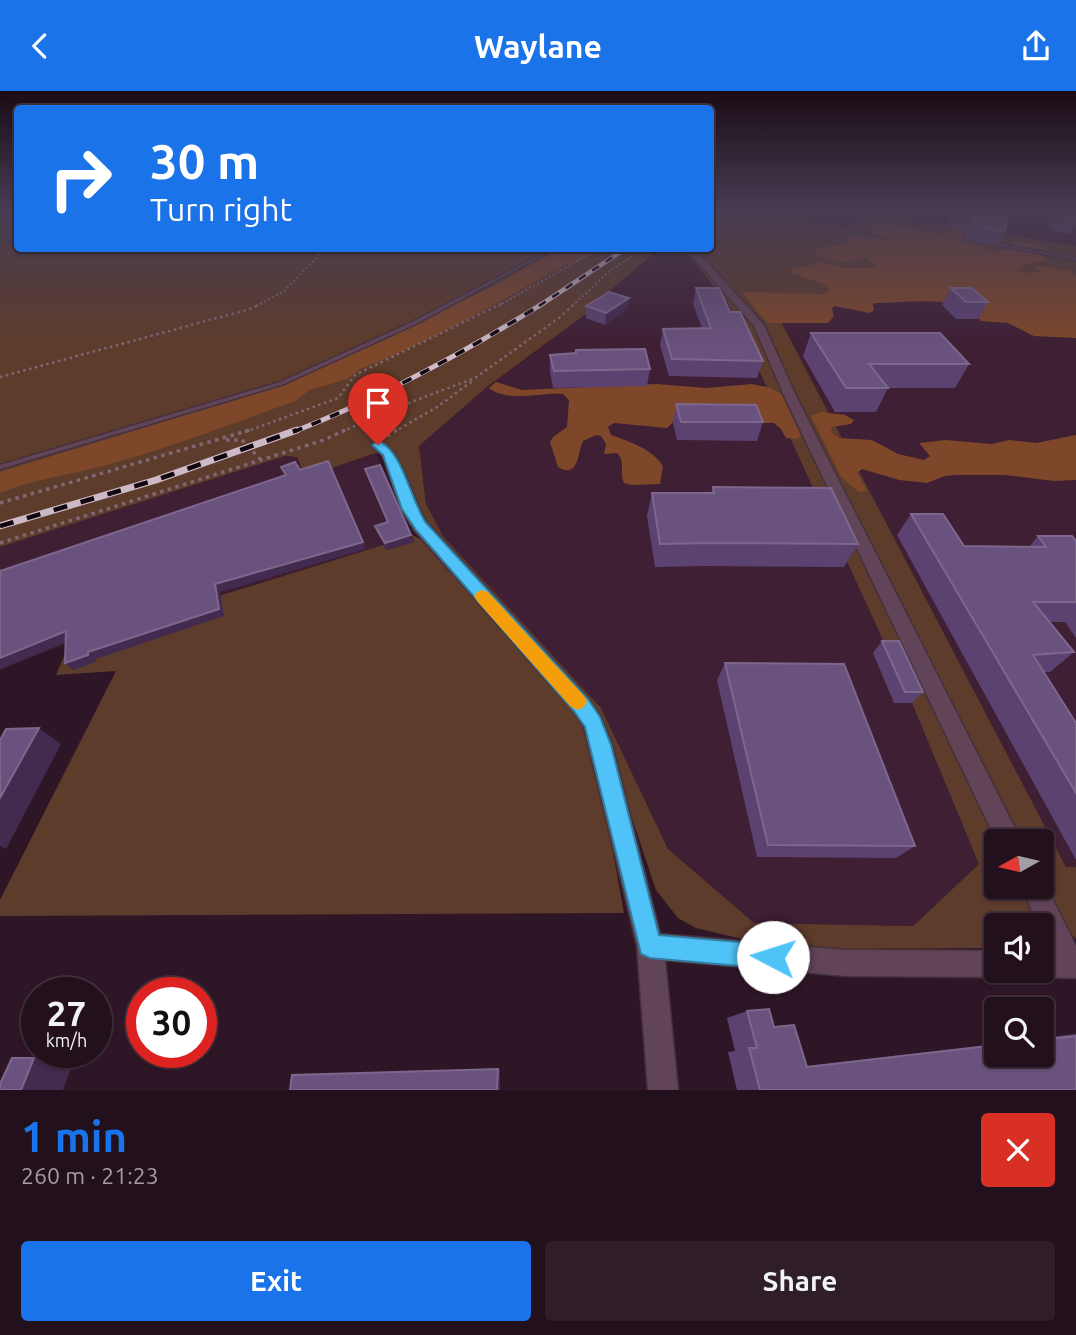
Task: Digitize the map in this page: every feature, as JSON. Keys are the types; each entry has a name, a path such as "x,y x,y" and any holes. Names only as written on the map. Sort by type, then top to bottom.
{"street":[{"path":"696,255 763,331 792,400 1004,829"},
{"path":"378,445 389,454 409,509 421,527 581,705 593,723 601,745 650,946 663,1090"},
{"path":"1039,899 1073,965 1054,964"},
{"path":"650,946 846,963 984,964"}],"lane":[{"path":"0,467 282,383 414,323 542,255"},
{"path":"1051,255 1076,259"}],"path":[{"path":"0,377 250,309 284,291 320,255"},
{"path":"0,503 223,440 338,398 355,375 509,300 588,255"},
{"path":"378,445 389,433 437,407 559,318 609,272 634,255"},
{"path":"0,543 324,440 382,413 475,378"},
{"path":"223,440 242,440 261,460"}],"shaded area":[{"path":"0,255 615,255 489,336 434,367 356,403 206,461 0,524"},
{"path":"548,255 592,255 563,266 411,347 360,369 347,379 309,390 296,401 136,456 0,493 0,472 286,384 498,284"},
{"path":"614,255 619,255 502,332 372,400 250,449 148,485 0,529 0,524 90,499 249,446 406,381 498,331"},
{"path":"618,255 652,255 601,299 604,301 488,386 419,446 426,504 443,536 601,708 668,849 754,923 913,926 979,864 912,703 728,303 685,255 693,255 750,318 993,829 984,829 984,899 1027,899 1032,913 984,913 984,948 841,949 763,944 696,928 678,918 656,890 607,744 412,508 392,451 376,453 305,477 297,457 285,456 0,547 0,529 104,499 260,447 361,405 466,352"},
{"path":"652,255 685,255 728,303 912,703 979,864 913,926 754,923 668,849 601,708 443,536 426,504 419,446 488,386 603,302 601,300"},
{"path":"700,255 1076,255 1076,310 1059,298 768,297 1046,829 1012,829 798,400 765,324"},
{"path":"817,255 1044,255 1046,261 1025,264 1017,270 1024,273 1040,272 1035,266 1039,266 1069,270 1076,276 1076,338 1034,336 1008,323 981,321 960,306 933,301 876,303 870,313 834,306 834,316 828,323 771,323 766,321 744,295 743,292 824,294 830,289 826,285 791,273 791,270 821,262 843,268 875,268 877,265 863,257 851,261 828,259"},
{"path":"767,296 1059,298 1076,310 1076,867 1066,867 1054,844 1054,829 1046,829"},
{"path":"496,382 522,390 656,384 706,388 752,384 771,388 782,395 801,436 796,439 786,438 774,423 673,422 667,428 614,423 608,427 611,435 646,450 663,466 660,484 631,485 624,483 621,460 617,453 604,454 606,444 601,436 596,435 583,441 576,463 570,470 558,467 550,442 567,427 569,400 563,394 505,395 489,388"},
{"path":"821,412 845,415 854,420 851,424 832,427 831,432 839,438 872,440 898,454 924,460 930,456 919,443 946,440 992,444 1009,440 1036,443 1076,435 1076,480 956,475 927,483 899,480 862,469 857,473 867,491 859,492 841,477 811,416"},
{"path":"376,453 414,542 386,551 383,545 93,633 0,670 0,547 285,456 297,457 305,477"},
{"path":"411,534 428,544 587,725 595,753 624,913 0,916 0,900 116,671 56,675 70,642 383,545 387,550 414,542"},
{"path":"1054,844 1066,867 1076,867 1076,939 1048,899 1054,899"}],"building":[{"path":"696,288 719,288 730,312 740,312 763,361 672,359 663,329 711,328"},
{"path":"951,288 972,288 988,302 966,302"},
{"path":"609,292 629,298 606,313 586,306"},
{"path":"811,333 940,333 969,364 869,364 888,388 846,388"},
{"path":"645,349 650,369 554,371 550,355 576,353 576,350"},
{"path":"676,404 756,405 763,422 681,422"},
{"path":"328,461 363,542 215,584 219,609 88,652 88,655 65,663 66,631 0,658 0,571 286,475 281,467 295,462 300,470"},
{"path":"380,465 411,535 385,543 375,526 388,522 365,469"},
{"path":"713,487 831,488 858,544 660,544 652,493 714,493"},
{"path":"911,514 943,514 964,546 1046,547 1038,536 1072,536 1076,541 1076,602 1033,602 1074,652 1033,655 1076,723 1076,793"},
{"path":"882,641 899,641 923,692 905,692"},
{"path":"725,663 844,664 915,846 768,845"},
{"path":"39,728 0,798 0,740 6,729"},
{"path":"769,1009 774,1027 794,1025 807,1067 984,1046 984,1067 1054,1067 1054,1039 1076,1036 1076,1090 760,1090 749,1048 757,1048 747,1011"},
{"path":"12,1058 21,1058 21,1068 30,1068 21,1090 0,1090 0,1084"},
{"path":"498,1069 497,1090 290,1090 292,1075"}],"railway":[{"path":"539,306 617,255"},
{"path":"293,432 420,374 542,304"},
{"path":"0,526 156,480 297,430"}],"slow traffic":[{"path":"482,596 578,701"}],"route":[{"path":"378,445 383,446 389,454 409,509 421,527 581,705 593,723 601,745 650,946 773,957"}]}
